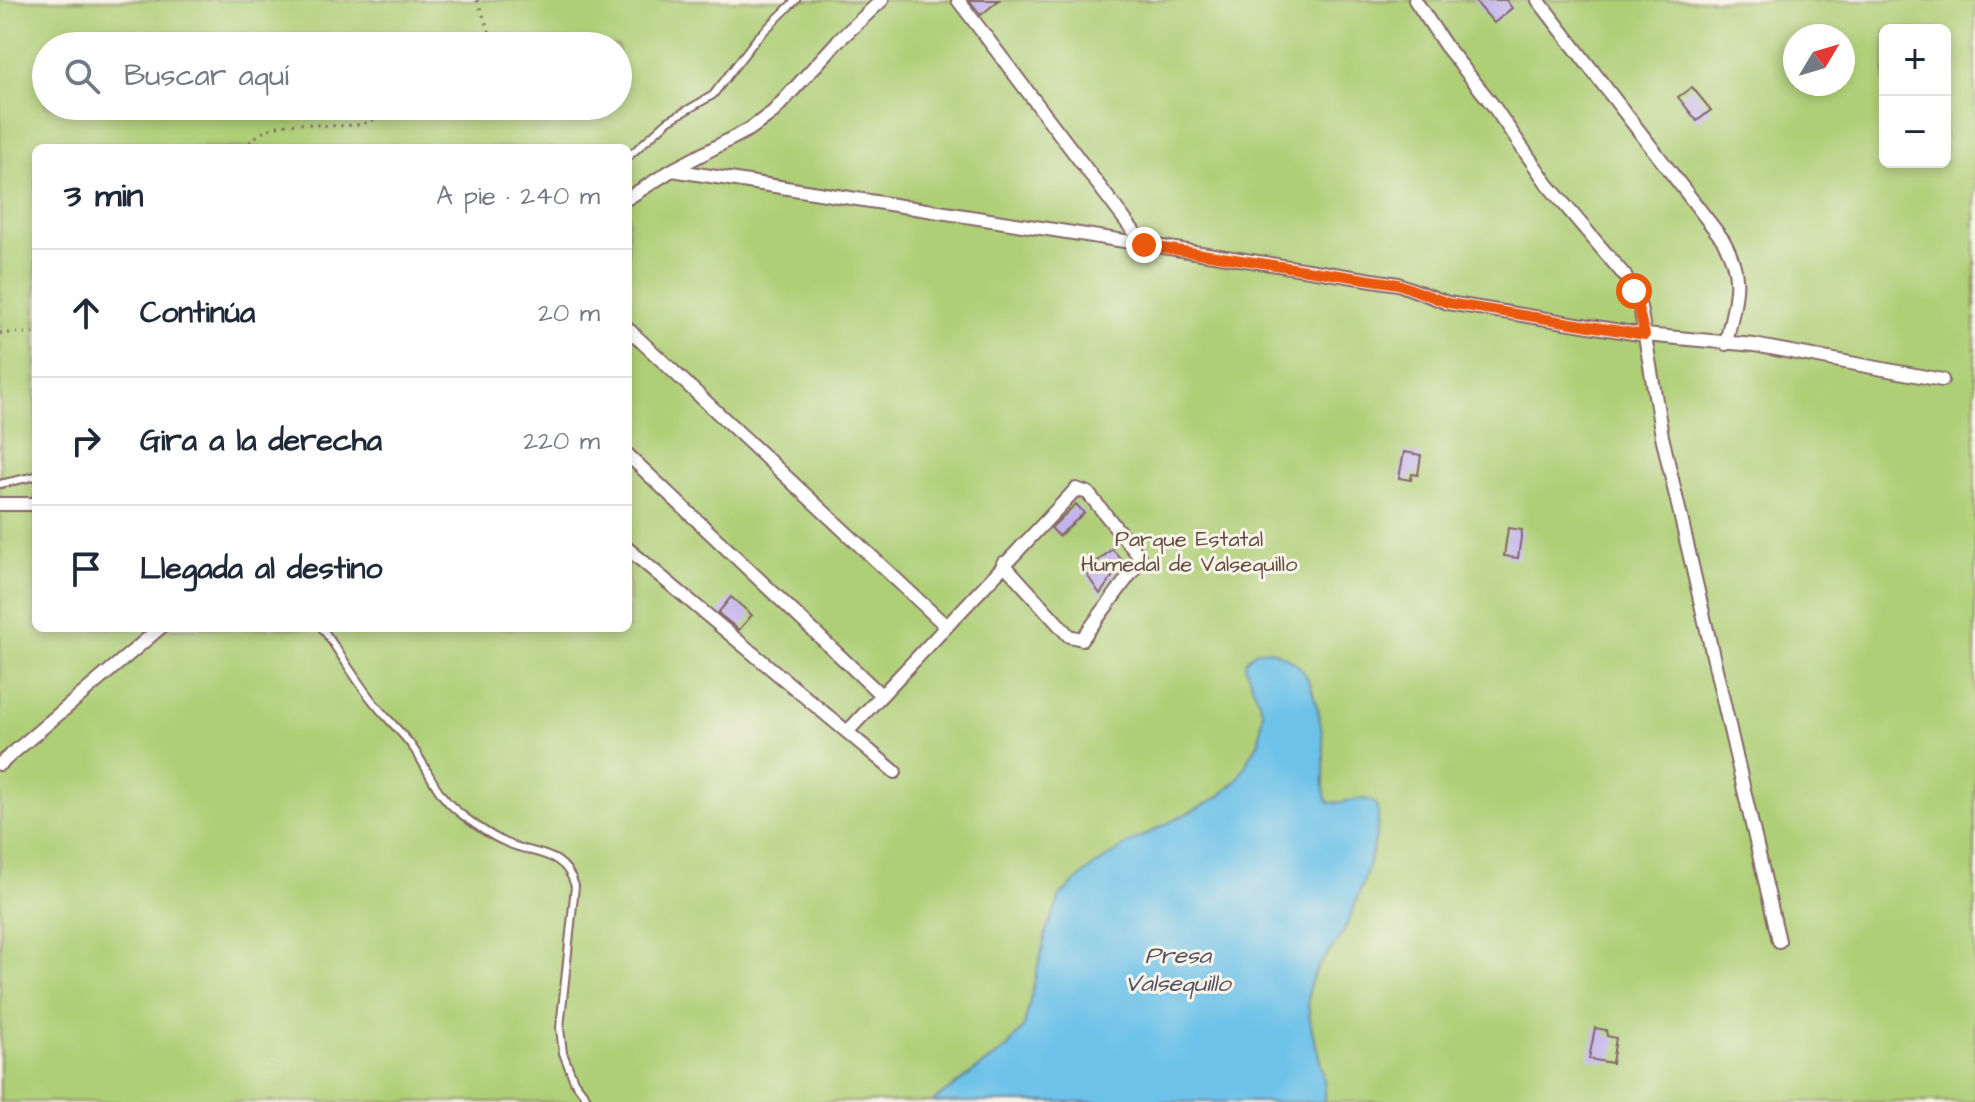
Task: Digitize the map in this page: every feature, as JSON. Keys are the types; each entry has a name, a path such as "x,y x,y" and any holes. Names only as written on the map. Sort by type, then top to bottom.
{"street":[{"path":"632,195 672,170 750,129 773,112 838,41 882,0"},
{"path":"958,0 1144,245"},
{"path":"1415,0 1548,185 1625,276 1640,307 1662,436 1681,523 1779,941"},
{"path":"1538,0 1723,240 1734,260 1738,279 1726,344"},
{"path":"672,170 1398,284 1448,303 1645,335 1754,345 1942,380"},
{"path":"632,333 945,625"},
{"path":"632,459 881,695"},
{"path":"847,732 1003,563 1076,489 1088,493 1139,556 1137,565 1082,639 1069,636 1003,563"},
{"path":"0,504 32,504"},
{"path":"632,552 895,772"},
{"path":"0,764 155,632"}],"lane":[{"path":"632,153 668,121 713,95 757,38 796,0"},
{"path":"0,484 32,477"},
{"path":"325,632 372,701 413,748 434,788 444,800 492,836 552,857 571,873 575,886 560,1028 563,1053 574,1081 590,1102"}],"path":[{"path":"477,0 490,32"},
{"path":"247,144 270,126 288,123 352,126 372,120"},
{"path":"0,333 32,333"}],"green space":[{"name":"Parque Estatal Humedal de Valsequillo","path":"0,0 1975,0 1975,1102 0,1102"}],"water":[{"name":"Presa Valsequillo","path":"1271,650 1299,666 1311,688 1321,726 1324,787 1328,802 1366,799 1375,804 1378,813 1374,846 1355,905 1344,931 1319,965 1309,988 1309,1016 1323,1073 1325,1102 932,1102 1007,1048 1024,1026 1047,929 1061,895 1091,868 1133,841 1219,797 1237,780 1259,742 1263,712 1245,666 1246,660 1256,651"}],"building":[{"path":"969,0 999,0 981,15"},
{"path":"1474,0 1506,0 1512,8 1494,23"},
{"path":"1692,87 1711,110 1697,121 1678,97"},
{"path":"1404,452 1421,455 1418,475 1412,474 1411,480 1399,478"},
{"path":"1076,504 1084,513 1059,536 1051,528"},
{"path":"1508,528 1522,530 1518,558 1504,556"},
{"path":"1112,549 1123,561 1100,594 1085,572"},
{"path":"731,597 752,615 739,630 718,613"},
{"path":"1595,1028 1606,1030 1607,1036 1616,1038 1612,1063 1589,1059"}],"route":[{"path":"1144,245 1398,284 1448,303 1645,335 1634,291"}]}
